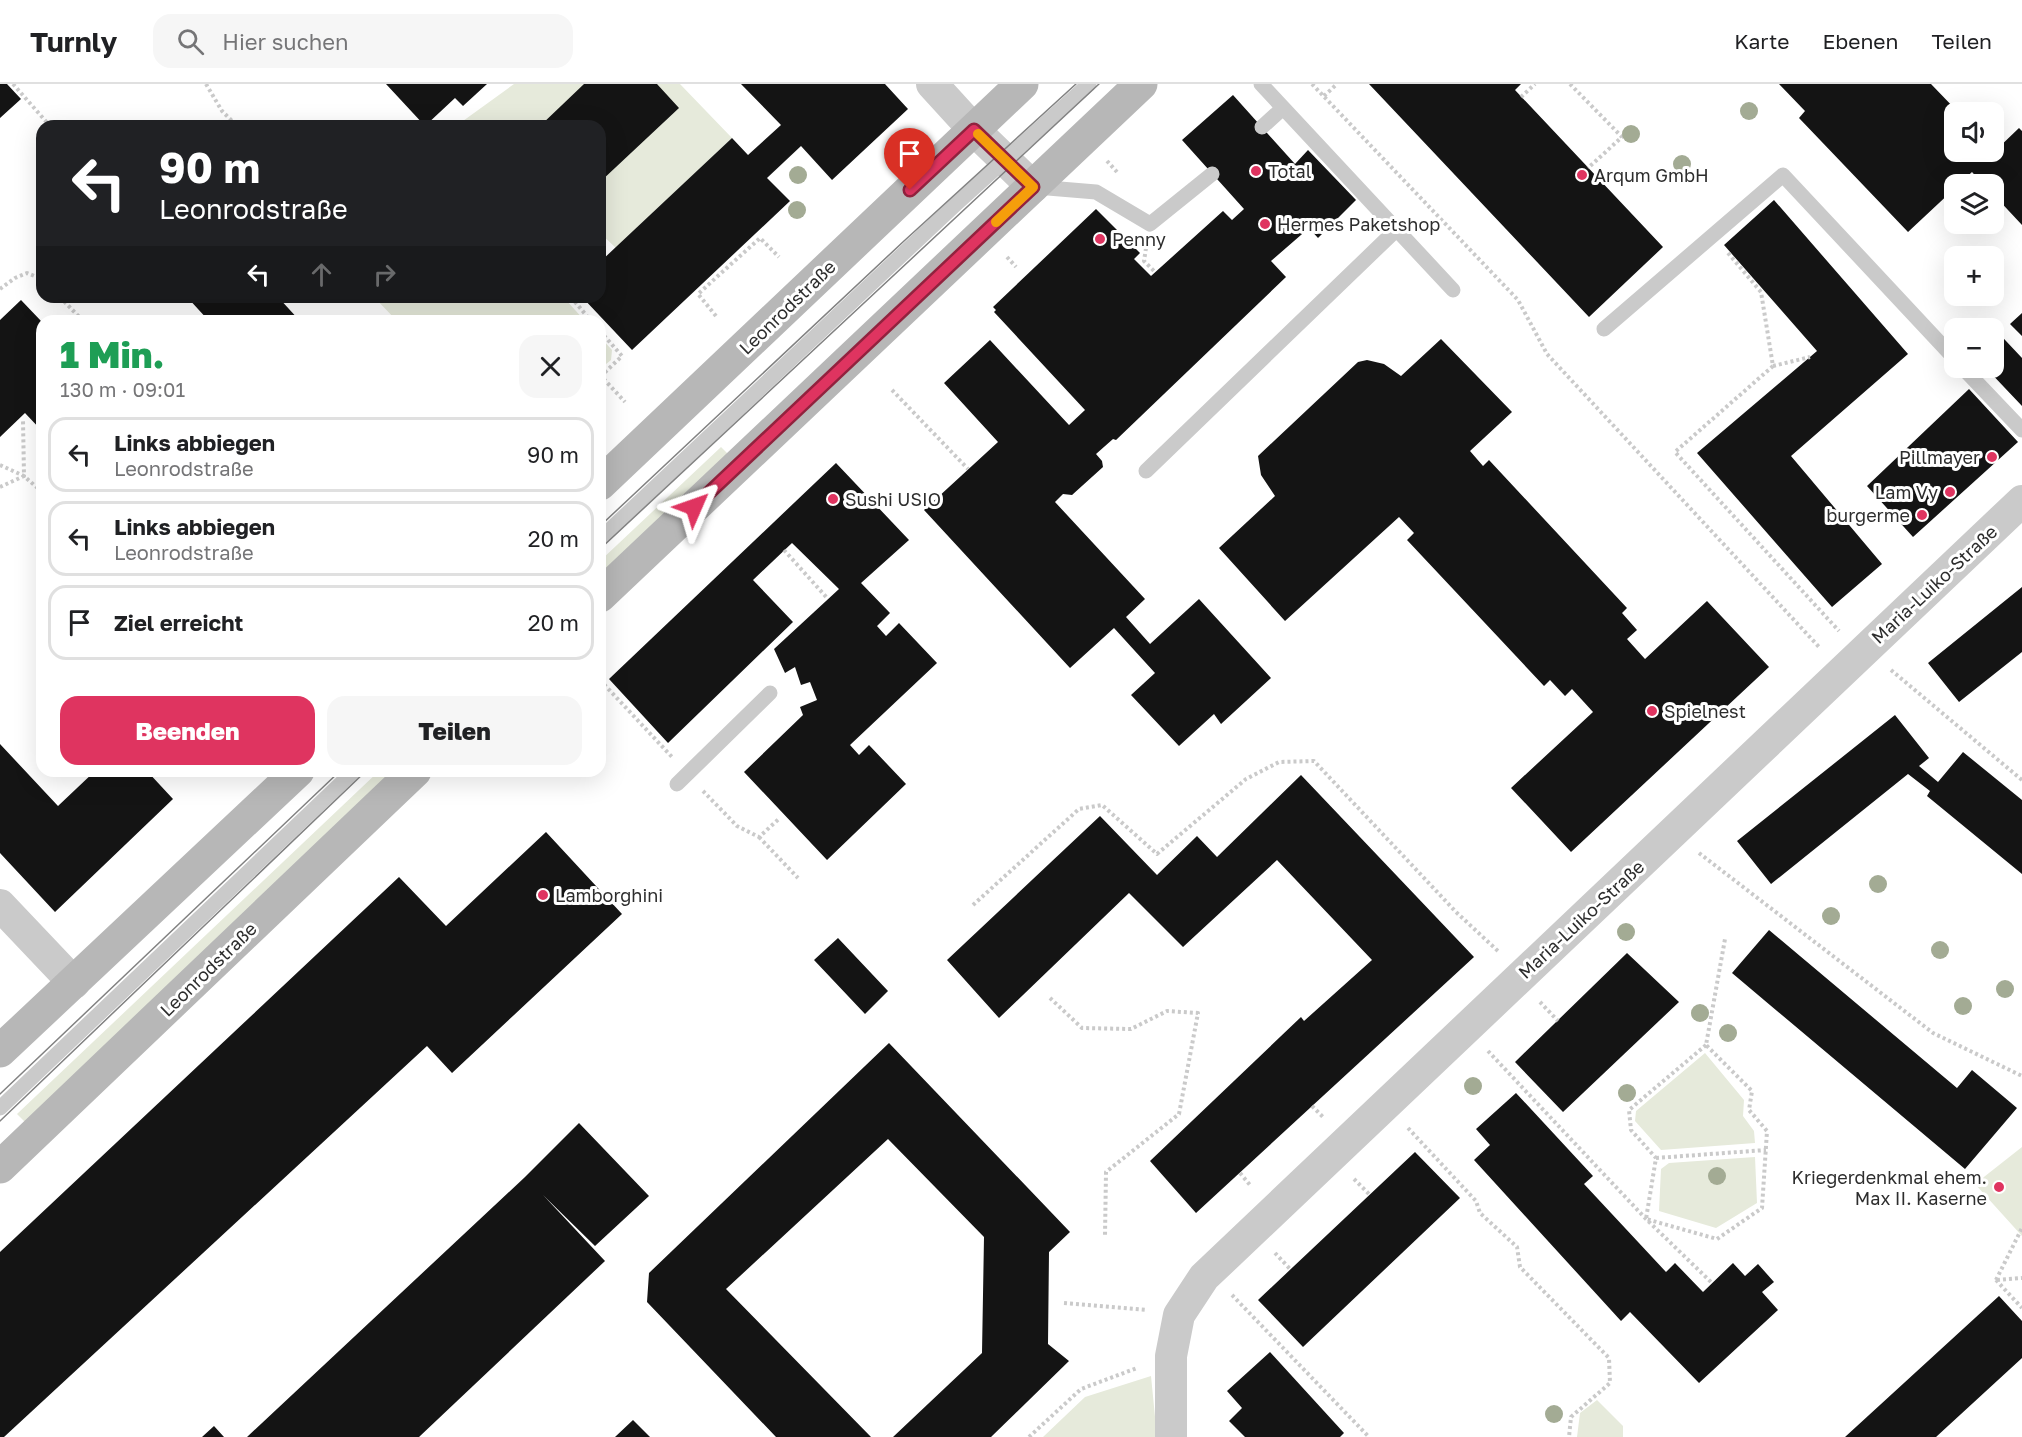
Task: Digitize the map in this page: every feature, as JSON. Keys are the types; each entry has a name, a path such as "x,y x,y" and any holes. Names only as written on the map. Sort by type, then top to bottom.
{"main road":[{"name":"Leonrodstraße","path":"606,478 1022,84"},
{"path":"606,590 1141,84"},
{"path":"0,1051 292,777"},
{"name":"Leonrodstraße","path":"0,1167 409,777"}],"street":[{"path":"932,84 974,130 1033,187"},
{"name":"Maria-Luiko-Straße","path":"1171,1437 1171,1356 1179,1315 1204,1277 2022,501"},
{"path":"0,905 74,982"}],"lane":[{"path":"606,533 956,204 1089,84"},
{"path":"1261,84 1453,290"},
{"path":"1262,127 1283,108"},
{"path":"1033,187 1096,192 1150,224 1212,174"},
{"path":"1604,329 1783,175 1944,347"},
{"path":"1146,471 1397,230"},
{"path":"1973,378 2022,430"},
{"path":"677,784 771,693"},
{"path":"0,1108 348,777"}],"path":[{"path":"13,84 45,120"},
{"path":"206,84 222,111 231,120"},
{"path":"1312,84 1518,300 1547,354 1856,658 2022,780"},
{"path":"1324,96 1337,84"},
{"path":"1521,97 1534,84"},
{"path":"1570,84 1622,137 1588,168"},
{"path":"1713,236 1761,292 1773,366"},
{"path":"716,316 698,294 760,238 779,257"},
{"path":"0,289 15,278 27,273 36,277"},
{"path":"714,273 718,277"},
{"path":"66,303 77,315"},
{"path":"576,303 586,315"},
{"path":"606,338 622,356 606,371"},
{"path":"1810,357 1773,366 1675,452 1856,658"},
{"path":"606,381 625,402"},
{"path":"892,390 968,469"},
{"path":"23,420 24,476"},
{"path":"0,465 24,476 36,487"},
{"path":"0,487 24,476"},
{"path":"784,550 828,599"},
{"path":"972,905 1079,809 1102,805 1157,854 1246,779 1279,762 1314,761 1456,912 1501,954"},
{"path":"1672,832 1933,1033 2022,1076"},
{"path":"759,837 798,878"},
{"path":"1656,1158 1630,1130 1629,1110 1706,1045 1725,939"},
{"path":"1050,998 1082,1028 1131,1029 1167,1011 1198,1012 1179,1114 1106,1172 1105,1235"},
{"path":"1536,998 1558,1021"},
{"path":"1646,1219 1717,1239 1762,1208 1767,1131 1749,1110 1752,1091 1706,1045"},
{"path":"1483,1046 1646,1219 1712,1283"},
{"path":"1312,1106 1323,1117"},
{"path":"1402,1121 1476,1201 1480,1213 1517,1247 1520,1267 1609,1358 1610,1383 1570,1416 1569,1437"},
{"path":"1656,1158 1766,1150"},
{"path":"1646,1219 1656,1158"},
{"path":"1347,1172 1370,1195"},
{"path":"1239,1173 1250,1185"},
{"path":"1996,1280 2022,1228"},
{"path":"1269,1246 1291,1270"},
{"path":"1996,1280 2022,1278"},
{"path":"1996,1280 2022,1308"},
{"path":"1226,1289 1369,1437"},
{"path":"1065,1303 1144,1309 1154,1312"},
{"path":"1029,1437 1081,1389 1138,1368"}],"shaded area":[{"path":"514,84 680,84 732,138 616,248 606,239 606,120 464,120"},
{"path":"380,303 569,303 580,315 391,315"},
{"path":"606,344 612,350 611,360 606,364"},
{"path":"721,447 729,455 606,572 606,555"},
{"path":"373,777 390,777 25,1122 17,1114"},
{"path":"1705,1053 1744,1100 1743,1116 1754,1131 1755,1143 1661,1150 1635,1121 1636,1111"},
{"path":"2022,1147 2022,1236 1975,1184"},
{"path":"1755,1157 1757,1203 1716,1228 1659,1211 1661,1169 1669,1163"},
{"path":"1151,1376 1157,1437 1043,1437 1085,1397"},
{"path":"1597,1400 1623,1426 1623,1437 1577,1437 1580,1413"}],"building":[{"path":"0,84 7,84 21,99 0,118"},
{"path":"386,84 487,84 463,106 455,98 431,120 419,120"},
{"path":"584,84 657,84 679,108 606,176 606,120 546,120"},
{"path":"741,84 885,84 908,109 832,180 801,146 767,178 790,201 632,350 606,322 606,315 599,315 588,303 606,303 606,256 732,138 748,155 781,125"},
{"path":"1369,84 1521,84 1515,90 1663,247 1589,317"},
{"path":"1779,84 1931,84 1948,102 1944,102 1944,162 2004,162 2004,142 2019,128 2022,131 2022,225 2004,206 2004,174 1974,174 1972,172 1970,174 1944,174 1944,198 1908,232 1799,118 1805,111"},
{"path":"1233,95 1295,164 1308,150 1356,200 1318,238 1309,228 1271,261 1286,277 1116,440 1113,439 1096,454 1102,461 1103,467 1072,495 1063,494 1055,502 1145,599 1126,617 1150,644 1199,599 1271,678 1221,724 1214,714 1179,746 1131,695 1155,673 1114,628 1070,668 924,510 998,442 944,383 990,340 1069,425 1085,410 994,312 996,310 993,307 1096,209 1140,253 1134,259 1151,276 1223,211 1232,220 1244,209 1182,140"},
{"path":"1774,200 1908,354 1791,456 1882,564 1832,607 1697,453 1817,351 1724,245"},
{"path":"21,300 36,316 36,425 25,413 0,437 0,320"},
{"path":"192,303 284,303 294,315 204,315"},
{"path":"2022,313 2022,336 2010,324"},
{"path":"1441,339 1512,412 1470,451 1483,466 1489,460 1627,608 1622,613 1637,630 1627,639 1645,659 1707,601 1769,667 1571,852 1511,788 1593,712 1572,689 1565,696 1550,680 1544,686 1407,540 1414,533 1399,517 1285,621 1219,548 1275,496 1261,475 1258,456 1358,362 1367,360 1384,364 1401,376"},
{"path":"2004,339 2022,358 2022,406 1995,378 2004,378"},
{"path":"1969,389 2018,442 1913,537 1867,486"},
{"path":"836,463 909,540 861,583 890,613 877,626 886,636 899,623 937,663 850,745 859,755 869,745 906,784 827,860 744,772 803,715 800,707 817,700 810,682 801,685 795,667 785,673 774,649 839,589 792,543 753,580 793,622 668,743 609,679"},
{"path":"2022,587 2022,652 1959,702 1928,663"},
{"path":"1895,715 1929,758 1919,766 1938,782 1963,752 2022,800 2022,874 1927,796 1930,791 1908,774 1771,884 1737,841"},
{"path":"0,744 58,806 89,777 153,777 173,799 55,912 0,853"},
{"path":"1301,775 1474,957 1196,1213 1150,1161 1301,1017 1304,1021 1372,960 1277,860 1183,947 1129,893 999,1018 947,960 1100,816 1157,875 1197,836 1217,857"},
{"path":"546,832 622,914 452,1073 427,1046 4,1437 0,1437 0,1252 399,877 446,926"},
{"path":"1769,930 1957,1088 1972,1070 2017,1108 1965,1169 1732,973"},
{"path":"838,938 888,991 865,1014 814,960"},
{"path":"1627,953 1679,1002 1563,1112 1515,1062"},
{"path":"889,1043 1070,1232 1049,1252 1048,1344 1069,1361 991,1437 893,1437 982,1353 984,1237 888,1139 726,1289 871,1437 776,1437 647,1302 649,1273"},
{"path":"1516,1093 1593,1176 1584,1184 1666,1272 1675,1263 1703,1292 1733,1263 1745,1276 1758,1264 1774,1282 1762,1292 1778,1310 1699,1383 1630,1312 1621,1321 1474,1160 1490,1145 1476,1129"},
{"path":"579,1123 649,1196 595,1246 543,1195 605,1261 419,1437 247,1437 525,1177"},
{"path":"1415,1152 1460,1198 1303,1347 1258,1300"},
{"path":"1999,1296 2022,1321 2022,1358 1936,1437 1845,1437"},
{"path":"1270,1352 1344,1433 1340,1437 1245,1437 1229,1421 1242,1408 1227,1391"},
{"path":"633,1420 650,1437 615,1437"},
{"path":"214,1426 224,1437 202,1437"}],"tram line":[{"path":"606,520 904,241 1076,84"},
{"path":"606,543 1099,84"},
{"path":"0,1094 334,777"},
{"path":"0,1121 360,777"}],"slow traffic":[{"path":"978,134 1033,187 996,222"}],"place":[{"name":"Total","path":"1256,171"},
{"name":"Arqum GmbH","path":"1582,175"},
{"name":"Hermes Paketshop","path":"1265,224"},
{"name":"Penny","path":"1100,239"},
{"name":"Pillmayer","path":"1992,457"},
{"name":"Lam Vy","path":"1950,492"},
{"name":"Sushi USIO","path":"833,499"},
{"name":"burgerme","path":"1922,515"},
{"name":"Spielnest","path":"1652,711"},
{"name":"Lamborghini","path":"543,895"},
{"name":"Kriegerdenkmal ehem. Max II. Kaserne","path":"1999,1187"}],"route":[{"path":"694,507 1033,187 974,130 910,190"}]}
